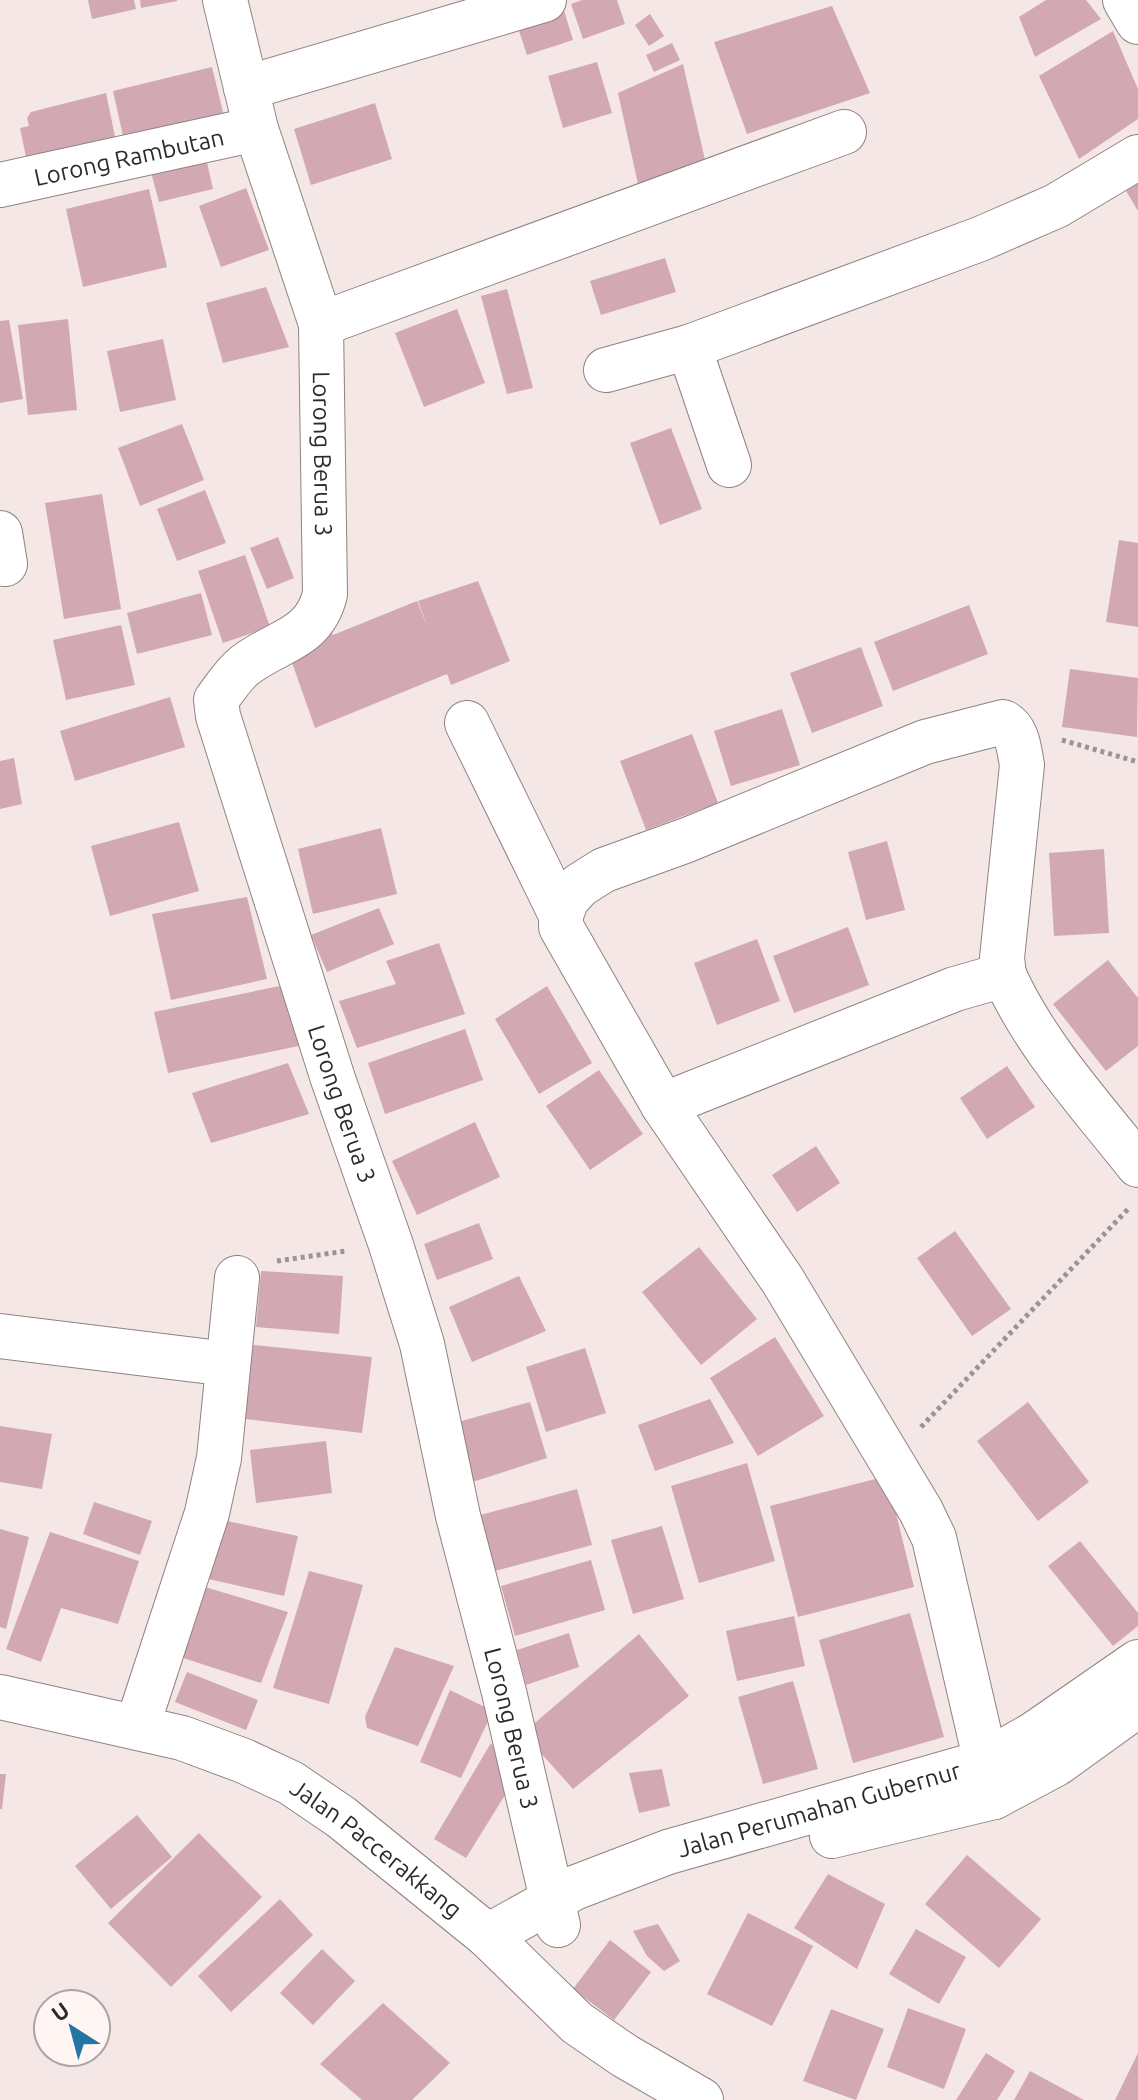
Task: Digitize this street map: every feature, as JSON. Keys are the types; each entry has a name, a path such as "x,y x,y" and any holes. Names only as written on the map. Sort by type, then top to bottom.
{"street":[{"path":"225,0 251,109 321,324 844,132"},
{"name":"Lorong Rambutan","path":"0,185 251,109 544,0"},
{"path":"1125,0 1138,22"},
{"path":"606,370 689,347 993,234 1056,206 1138,157"},
{"name":"Lorong Berua 3","path":"321,324 325,581 321,608 306,629 245,666 216,700 217,708 333,1079 422,1344 458,1516 515,1738 555,1912"},
{"path":"689,347 729,465"},
{"path":"989,1779 960,1641 934,1538 783,1281 663,1105 561,927 561,915 567,899 580,885 604,870 687,840 925,742 1003,722 1016,736 1022,765 1002,958 1004,975 1019,1010 1055,1061 1138,1165"},
{"path":"467,723 561,915"},
{"path":"663,1105 955,989 1004,975"},
{"path":"137,1727 207,1513 219,1458 237,1278"},
{"path":"0,1336 228,1364"},
{"name":"Jalan Perumahan Gubernur","path":"989,1779 1034,1734 1138,1662"},
{"name":"Jalan Paccerakkang","path":"0,1697 182,1738 291,1783 341,1817 502,1950 577,2023 625,2056 701,2100"},
{"name":"Jalan Perumahan Gubernur","path":"502,1950 612,1872 668,1852 1056,1764 1138,1705"}],"path":[{"path":"1009,725 1138,762"},
{"path":"890,1459 1138,1199"},
{"path":"237,1278 243,1270 278,1261 391,1245"}],"building":[{"path":"88,0 134,0 136,9 92,19"},
{"path":"140,0 177,0 177,1 141,8"},
{"path":"582,0 617,0 625,24 583,39 571,4"},
{"path":"1046,0 1086,0 1101,19 1035,57 1019,17"},
{"path":"832,6 870,93 747,134 714,42"},
{"path":"563,7 573,40 527,55 516,22"},
{"path":"650,14 664,36 649,46 635,25"},
{"path":"1113,31 1138,89 1138,119 1079,159 1039,76"},
{"path":"672,43 680,60 654,72 646,55"},
{"path":"597,62 612,113 563,128 548,76"},
{"path":"683,64 705,160 638,184 618,93"},
{"path":"212,67 225,120 125,145 113,91"},
{"path":"106,93 118,151 26,157 20,128 29,126 27,118 31,112"},
{"path":"375,103 392,159 311,185 294,129"},
{"path":"206,158 213,189 159,202 151,172"},
{"path":"1138,167 1138,211 1119,179"},
{"path":"246,188 269,250 221,267 199,206"},
{"path":"149,189 167,267 83,287 66,209"},
{"path":"665,258 676,292 601,315 590,281"},
{"path":"266,287 289,347 223,363 206,303"},
{"path":"507,289 533,388 507,394 481,296"},
{"path":"457,309 485,383 424,407 395,333"},
{"path":"68,319 77,410 28,415 18,325"},
{"path":"9,320 23,399 0,403 0,321"},
{"path":"163,339 176,400 120,412 107,351"},
{"path":"182,424 204,480 140,506 118,448"},
{"path":"671,428 702,509 660,525 630,443"},
{"path":"205,490 226,543 177,561 157,509"},
{"path":"102,494 121,609 64,619 45,503"},
{"path":"278,537 294,578 267,589 250,548"},
{"path":"1119,540 1138,543 1138,627 1106,622"},
{"path":"245,555 270,627 223,643 198,571"},
{"path":"478,581 510,661 451,685 447,674 315,728 289,654 329,628 333,635 417,601 428,628 418,601"},
{"path":"201,593 212,635 137,654 127,613"},
{"path":"969,605 988,654 893,691 874,642"},
{"path":"121,625 135,685 66,700 53,640"},
{"path":"861,647 883,706 812,733 790,673"},
{"path":"1070,669 1138,678 1137,737 1062,727"},
{"path":"170,697 185,747 75,781 60,731"},
{"path":"782,709 800,765 731,786 714,731"},
{"path":"692,734 718,803 646,830 620,761"},
{"path":"14,758 22,804 0,809 0,761"},
{"path":"179,822 199,891 110,916 91,846"},
{"path":"381,828 397,894 313,914 298,849"},
{"path":"887,841 905,910 866,920 848,852"},
{"path":"1104,849 1109,933 1054,936 1049,853"},
{"path":"247,897 267,979 171,1000 152,914"},
{"path":"379,908 394,944 327,972 311,935"},
{"path":"848,927 869,985 794,1013 773,956"},
{"path":"757,939 780,1001 717,1025 694,963"},
{"path":"439,943 465,1014 357,1048 339,1001 396,984 386,961"},
{"path":"1108,960 1138,998 1138,1046 1106,1071 1053,1004"},
{"path":"280,986 299,1046 168,1073 154,1012"},
{"path":"547,986 592,1063 539,1094 495,1019"},
{"path":"465,1029 483,1080 385,1114 368,1063"},
{"path":"288,1063 309,1114 211,1143 192,1093"},
{"path":"1007,1066 1035,1107 987,1139 960,1098"},
{"path":"599,1070 643,1134 590,1170 546,1106"},
{"path":"475,1122 500,1177 417,1215 392,1161"},
{"path":"816,1146 840,1183 797,1212 772,1175"},
{"path":"479,1223 493,1259 437,1280 424,1244"},
{"path":"955,1231 1011,1309 972,1336 917,1258"},
{"path":"699,1247 757,1319 701,1365 642,1292"},
{"path":"261,1271 343,1276 339,1334 256,1327"},
{"path":"519,1276 546,1331 472,1362 449,1307"},
{"path":"775,1337 824,1416 758,1456 710,1378"},
{"path":"253,1345 372,1357 362,1433 245,1419"},
{"path":"585,1348 606,1413 546,1432 526,1367"},
{"path":"710,1399 734,1443 655,1471 638,1425"},
{"path":"530,1402 547,1458 460,1486 447,1425"},
{"path":"1028,1402 1089,1482 1038,1521 977,1441"},
{"path":"0,1426 52,1434 42,1489 0,1482"},
{"path":"326,1441 332,1493 256,1503 250,1450"},
{"path":"747,1463 775,1561 699,1583 671,1486"},
{"path":"887,1476 914,1587 798,1617 770,1506"},
{"path":"577,1489 592,1545 491,1572 477,1516"},
{"path":"94,1502 152,1521 140,1555 83,1534"},
{"path":"218,1519 298,1536 284,1596 204,1578"},
{"path":"662,1526 684,1599 633,1614 611,1540"},
{"path":"0,1529 29,1537 6,1629 0,1627"},
{"path":"50,1532 139,1561 118,1624 61,1608 41,1662 6,1649"},
{"path":"1080,1541 1138,1613 1138,1626 1113,1646 1048,1566"},
{"path":"591,1560 605,1610 515,1636 501,1586"},
{"path":"309,1571 363,1585 329,1704 273,1688"},
{"path":"205,1587 288,1612 261,1683 177,1656"},
{"path":"910,1613 944,1737 853,1763 819,1640"},
{"path":"794,1616 805,1666 737,1681 726,1631"},
{"path":"569,1633 579,1667 526,1685 517,1650"},
{"path":"639,1634 689,1696 573,1789 523,1733"},
{"path":"395,1647 454,1666 418,1746 367,1728 365,1717"},
{"path":"187,1672 258,1700 246,1730 175,1702"},
{"path":"793,1681 818,1769 763,1784 738,1697"},
{"path":"450,1690 493,1711 461,1778 420,1762"},
{"path":"491,1743 515,1779 466,1858 434,1839"},
{"path":"662,1769 670,1806 639,1813 629,1773"},
{"path":"0,1774 6,1774 2,1809 0,1809"},
{"path":"137,1815 172,1857 111,1909 75,1866"},
{"path":"199,1833 262,1897 171,1987 108,1923"},
{"path":"967,1855 1041,1919 999,1968 925,1904"},
{"path":"828,1874 885,1904 857,1969 794,1928"},
{"path":"280,1899 313,1935 231,2012 198,1976"},
{"path":"748,1913 813,1946 772,2026 707,1994"},
{"path":"658,1924 680,1961 664,1971 647,1956 633,1931"},
{"path":"916,1929 966,1957 939,2004 889,1974"},
{"path":"610,1940 651,1972 614,2020 573,1989"},
{"path":"322,1949 355,1981 313,2025 280,1993"},
{"path":"383,2003 450,2063 412,2100 362,2100 320,2064"},
{"path":"908,2008 966,2029 944,2089 887,2067"},
{"path":"831,2009 884,2029 856,2100 803,2081"},
{"path":"986,2053 1015,2071 997,2100 956,2100"},
{"path":"1138,2053 1138,2100 1115,2100"},
{"path":"1030,2071 1084,2100 1014,2100"}]}
